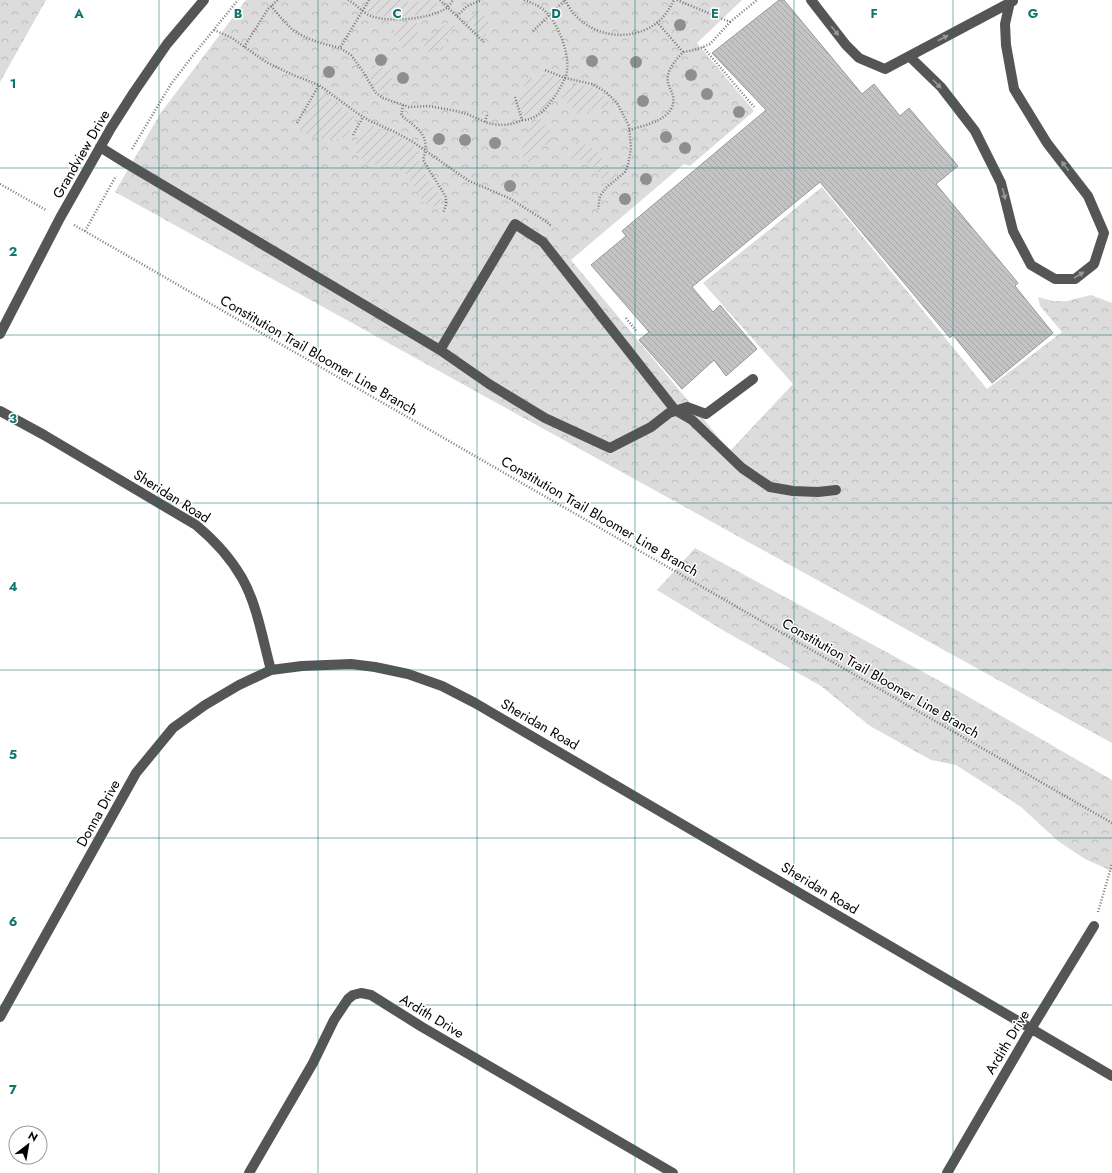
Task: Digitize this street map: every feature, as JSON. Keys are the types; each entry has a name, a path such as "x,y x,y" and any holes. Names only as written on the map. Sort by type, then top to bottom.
{"street":[{"name":"Grandview Drive","path":"0,334 60,218 100,147 138,86 167,44 204,0"},
{"path":"812,0 846,45 859,58 885,69 1013,1"},
{"path":"909,56 941,87 975,131 1001,183 1013,231 1031,265 1055,279 1075,279 1094,264 1104,233 1088,196 1048,143 1014,89 1006,45 1005,24 1013,1"},
{"path":"100,147 440,350 489,384 545,418 610,448 651,427 675,410 687,407 706,414 753,379"},
{"path":"440,350 515,224 543,242 675,410 692,420 742,468 770,487 793,491 818,492 836,490"},
{"name":"Sheridan Road","path":"0,411 44,435 196,525 212,538 228,557 242,579 256,613 271,670 302,666 351,664 376,666 408,674 442,686 475,702 1112,1076"},
{"name":"Donna Drive","path":"0,1017 136,773 173,728 205,705 239,685 271,670"},
{"name":"Ardith Drive","path":"947,1173 1031,1029 1094,926"},
{"name":"Ardith Drive","path":"249,1173 313,1062 334,1020 348,999 353,995 361,993 371,995 422,1027 673,1173"}],"path":[{"path":"85,231 171,84 238,0"},
{"path":"244,47 268,9 278,0"},
{"path":"348,0 369,15 381,19 399,20 434,14 446,9 453,0"},
{"path":"340,48 369,0"},
{"path":"440,0 484,42"},
{"path":"457,16 466,6 482,0"},
{"path":"271,6 293,30 302,36 322,44 340,48 351,55 375,92 383,98 402,105 429,106 456,110 485,122 502,125 515,124 522,120 528,120 536,116 554,99 568,71 560,33 544,11 524,0"},
{"path":"533,31 565,0 575,15 589,27 606,34 624,35 642,31 658,22 668,12 676,0 730,22"},
{"path":"629,130 647,125 668,114 674,102 668,83 668,76 672,65 683,52 695,50 710,44 730,22 757,0"},
{"path":"658,22 683,52"},
{"path":"214,30 232,38 266,62 319,86 363,117 413,142 469,181 509,198 547,222 552,228"},
{"path":"703,47 754,107"},
{"path":"545,70 565,78 592,84 606,92 617,104 629,126 631,148 628,165 625,172 606,188 600,196 598,209"},
{"path":"297,123 319,86"},
{"path":"515,97 522,120"},
{"path":"402,105 401,115 425,138 426,151 423,160 446,197 446,205 443,213"},
{"path":"485,122 487,114"},
{"path":"353,135 363,117"},
{"path":"0,184 42,208"},
{"name":"Constitution Trail Bloomer Line Branch","path":"78,227 1112,823"},
{"path":"622,314 637,332"},
{"path":"1094,926 1112,864"}],"green space":[{"path":"0,0 46,0 0,82"},
{"path":"246,0 742,0 697,43 754,111 690,166 684,164 571,260 730,451 793,384 703,283 822,187 987,389 1062,332 1040,306 1038,297 1053,301 1067,301 1091,295 1112,303 1112,743 115,192 160,114"},
{"path":"373,0 405,0 405,3 418,0 420,4 425,0 434,0 441,7 415,15 382,16 366,11"},
{"path":"478,11 489,19 485,26 485,39 475,31 476,28 465,18"},
{"path":"453,18 456,20 456,23 447,36 442,51 441,52 436,46 431,52 428,52 424,46 425,43"},
{"path":"415,22 417,24 415,26 419,32 418,39 409,49 402,49 400,42 393,34 397,23"},
{"path":"376,66 390,69 393,73 391,82 381,94 367,73"},
{"path":"548,74 561,79 557,91 548,103 537,113 525,117 517,100 522,94 524,87 522,82 523,79 540,79"},
{"path":"581,84 602,93 613,106 605,109 592,108 587,113 578,115 574,109 559,96 568,86"},
{"path":"320,90 356,118 347,134 339,139 328,140 321,138 320,140 297,129"},
{"path":"540,118 551,131 553,143 544,145 541,144 536,147 532,152 532,157 529,163 524,159 521,149 528,135 529,125"},
{"path":"367,123 402,138 419,151 420,163 423,170 441,199 438,206 432,207 423,201 411,179 404,172 394,167 366,164 360,159 357,154 356,144"},
{"path":"578,140 598,152 609,172 617,174 612,179 604,184 601,176 591,165 582,160 568,159 566,154 572,152"},
{"path":"695,548 960,692 1112,780 1112,871 1085,859 1058,841 1021,807 956,765 931,760 870,726 821,686 726,632 657,590"}],"building":[{"path":"779,0 784,0 862,94 874,84 900,116 909,108 958,166 936,184 1018,283 1015,286 1053,333 992,383 953,335 950,338 820,182 692,287 713,312 720,305 757,349 726,376 714,360 682,389 639,340 649,332 591,265 626,236 622,231 766,110 712,53"}]}
